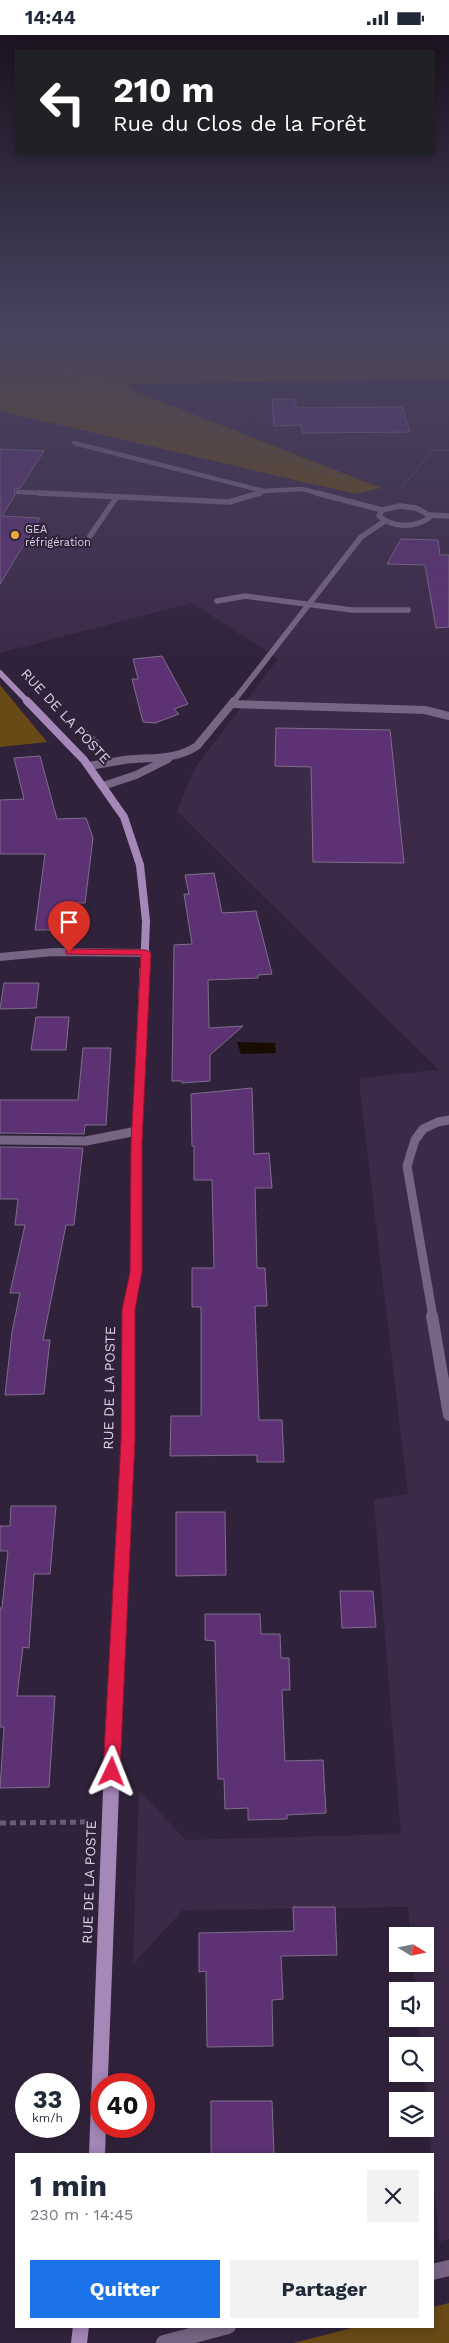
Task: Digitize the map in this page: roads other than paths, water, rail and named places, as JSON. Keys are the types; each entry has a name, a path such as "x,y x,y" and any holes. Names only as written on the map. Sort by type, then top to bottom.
{"street":[{"path":"74,443 264,491 302,489 382,510 400,506 416,508 429,515 449,515"},
{"path":"18,492 229,502 251,497 264,491"},
{"path":"90,536 116,498"},
{"path":"382,510 378,516 385,521 399,525 426,521 429,515"},
{"path":"103,786 136,775 168,758 197,746 232,705 361,537 385,521"},
{"path":"217,601 245,597 352,610 408,611"},
{"name":"RUE DE LA POSTE","path":"0,673 89,766 124,817 136,848 140,865 146,921 137,1131 136,1272 128,1310 128,1440 97,2153"},
{"path":"232,705 425,710 449,716"},
{"path":"89,766 124,760 168,758"},
{"path":"0,957 53,952 146,953"},
{"path":"449,1120 431,1122 416,1134 407,1167 449,1415"},
{"path":"0,1140 86,1141 137,1131"},
{"path":"434,2272 449,2268"},
{"path":"79,2343 81,2328"},
{"path":"164,2343 220,2328"}],"place":[{"name":"GEA réfrigération","path":"15,535"}]}
